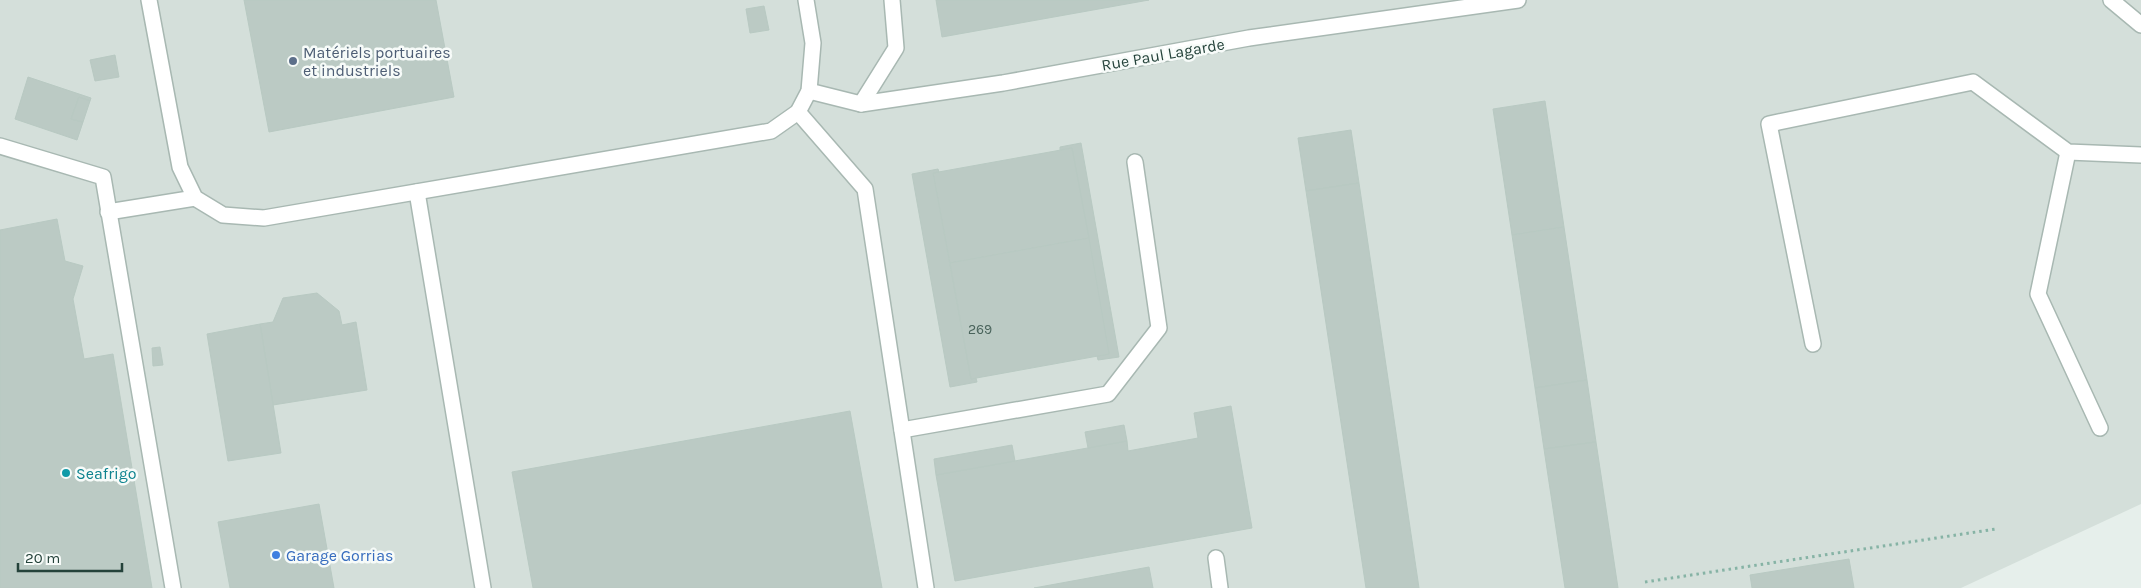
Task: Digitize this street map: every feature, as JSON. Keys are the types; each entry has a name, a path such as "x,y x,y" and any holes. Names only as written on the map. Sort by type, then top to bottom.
{"lane":[{"path":"148,0 180,167 195,198 223,215 264,218 772,131 798,112 809,92 813,43 806,0"},
{"path":"861,104 896,48 892,0"},
{"name":"Rue Paul Lagarde","path":"809,92 861,104 1003,83 1249,38 1518,0"},
{"path":"2112,0 2141,25"},
{"path":"1813,344 1769,124 1973,82 2068,152 2141,155"},
{"path":"798,112 865,188 926,588"},
{"path":"0,146 103,177 173,588"},
{"path":"2068,152 2038,294 2100,428"},
{"path":"902,430 1108,394 1159,328 1135,162"},
{"path":"417,192 483,588"},
{"path":"108,212 195,198"},
{"path":"1216,558 1220,588"}],"path":[{"path":"1645,582 1996,528"}],"shaded area":[{"path":"0,0 2141,0 2141,504 1961,588 0,588"}],"building":[{"path":"244,0 436,0 454,97 269,132"},
{"path":"936,0 1149,0 942,37"},
{"path":"764,6 769,30 750,33 746,9"},
{"path":"115,55 119,77 95,81 90,60"},
{"path":"28,77 91,98 90,101 79,97 71,119 83,122 77,140 15,119"},
{"path":"79,97 90,101 83,122 71,119"},
{"path":"1545,101 1564,227 1512,235 1493,109"},
{"path":"1351,130 1359,183 1306,191 1298,138"},
{"path":"1081,143 1119,357 1098,360 1097,356 1109,354 1072,148 1060,150 1060,147"},
{"path":"1072,148 1089,238 950,263 933,173"},
{"path":"938,169 939,172 933,173 971,379 976,378 977,382 950,387 912,174"},
{"path":"1359,183 1419,588 1366,588 1306,191"},
{"name":"Seafrigo","path":"57,219 65,261 83,266 73,299 84,359 113,354 152,588 0,588 0,230"},
{"path":"1564,227 1587,380 1535,388 1512,235"},
{"path":"1089,238 1109,354 971,379 950,263"},
{"path":"317,293 339,311 342,325 356,322 367,390 273,405 260,324 273,322 283,298"},
{"path":"260,324 281,453 228,461 207,334"},
{"path":"160,347 163,365 153,366 152,348"},
{"path":"1587,380 1596,442 1544,449 1535,388"},
{"path":"1231,406 1252,528 955,581 936,475 1127,441 1128,451 1198,438 1194,413"},
{"path":"850,411 882,588 533,588 512,472"},
{"path":"1124,425 1127,441 1088,448 1085,432"},
{"path":"1596,442 1618,588 1565,588 1544,449"},
{"path":"1012,445 1015,461 936,475 934,459"},
{"name":"Garage Gorrias","path":"319,504 334,588 230,588 218,522"},
{"path":"1849,559 1854,588 1752,588 1750,575"},
{"path":"1149,567 1153,588 1034,588"}],"place":[{"name":"Matériels portuaires et industriels","path":"293,61"},
{"name":"Seafrigo","path":"66,473"},
{"name":"Garage Gorrias","path":"276,555"}]}
